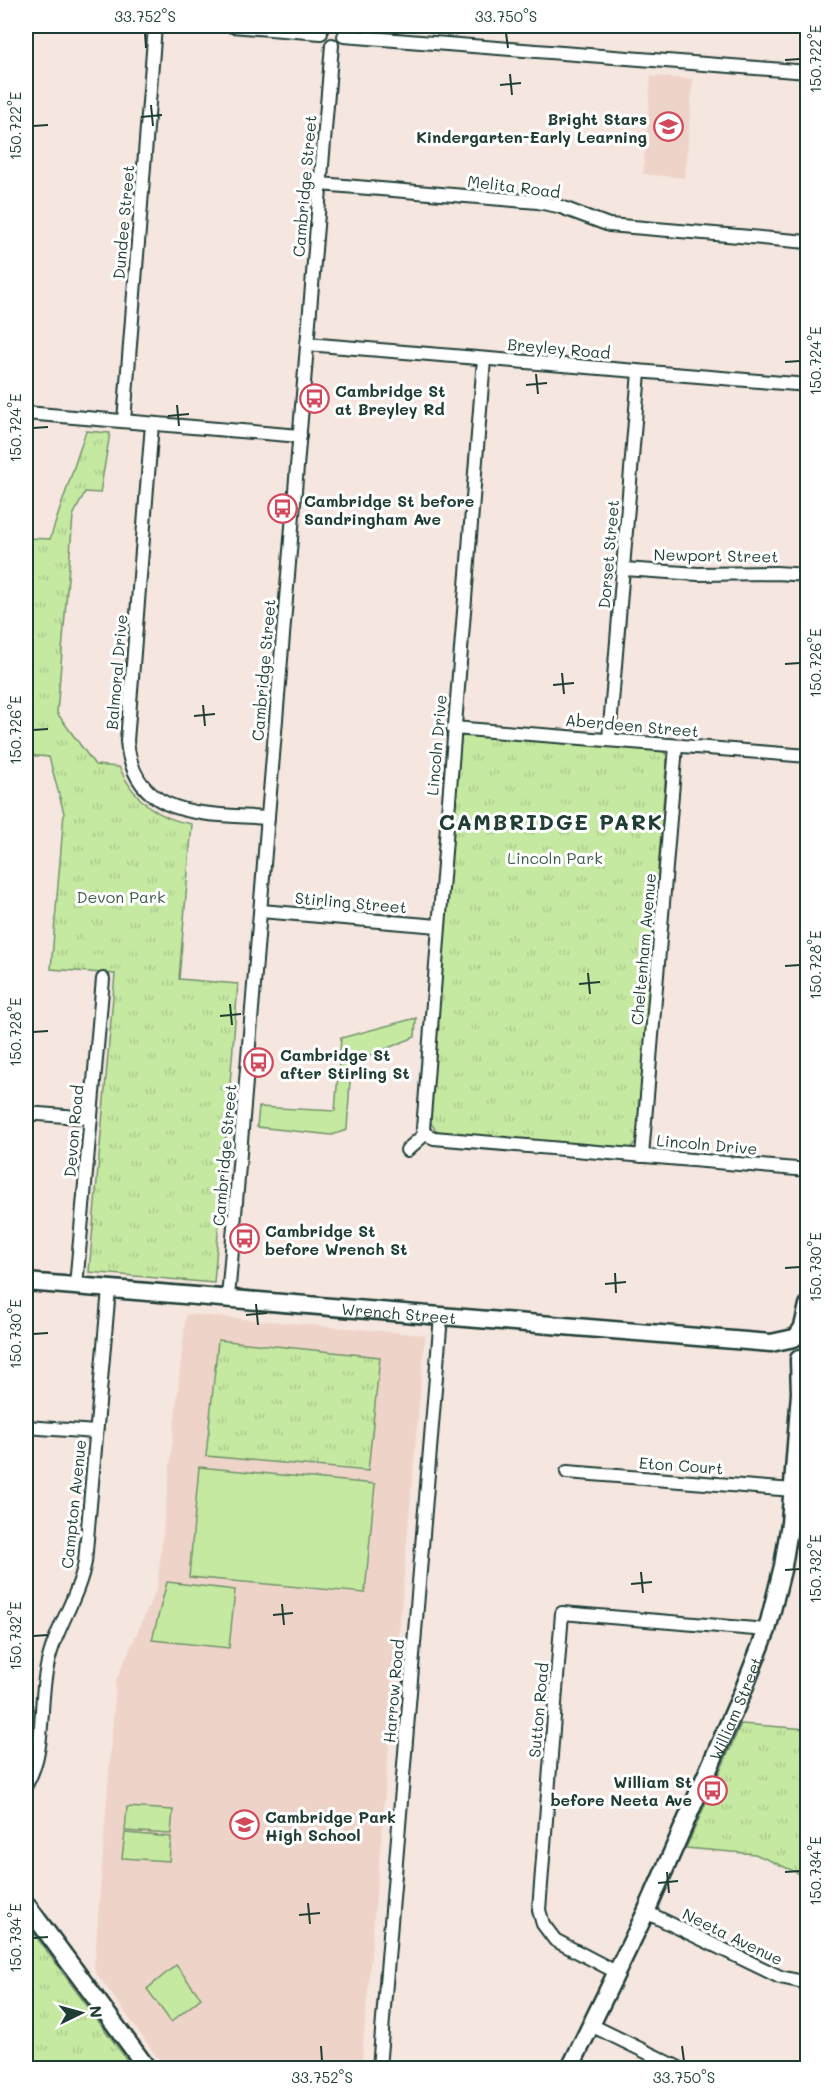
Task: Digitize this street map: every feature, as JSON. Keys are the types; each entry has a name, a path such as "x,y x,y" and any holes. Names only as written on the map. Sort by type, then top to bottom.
{"street":[{"name":"Dundee Street","path":"124,421 155,26"},
{"path":"232,26 323,29 323,40 332,45 339,44 343,31 807,72"},
{"name":"Cambridge Street","path":"228,1298 332,45"},
{"name":"Melita Road","path":"320,184 538,202 558,206 609,225 807,242"},
{"name":"Breyley Road","path":"307,344 807,385"},
{"name":"Lincoln Drive","path":"484,359 422,1123 425,1134 434,1138 453,1140 807,1170"},
{"name":"Dorset Street","path":"609,740 639,372"},
{"path":"26,413 300,436"},
{"name":"Balmoral Drive","path":"152,424 127,741 129,760 143,786 166,805 193,812 268,818"},
{"name":"Newport Street","path":"624,569 698,574 807,575"},
{"name":"Aberdeen Street","path":"453,728 807,756"},
{"name":"Cheltenham Avenue","path":"642,1155 676,746"},
{"name":"Stirling Street","path":"261,911 438,926"},
{"name":"Devon Road","path":"76,1286 103,979"},
{"path":"26,1113 91,1119"},
{"path":"407,1150 425,1134"},
{"name":"Wrench Street","path":"26,1282 771,1343 801,1348"},
{"name":"Campton Avenue","path":"26,1785 34,1768 39,1748 48,1662 84,1569 109,1289"},
{"name":"William Street","path":"570,2068 646,1912 743,1691 767,1630 786,1551 793,1490 801,1348 807,1305"},
{"name":"Harrow Road","path":"379,2068 441,1316"},
{"path":"26,1427 96,1432"},
{"name":"Eton Court","path":"567,1472 793,1490"},
{"name":"Sutton Road","path":"616,1972 555,1940 543,1924 539,1910 562,1613 767,1630"},
{"path":"26,1905 147,2068"},
{"name":"Neeta Avenue","path":"646,1912 780,1977 807,1983"},
{"path":"591,2025 679,2068"}],"shaded area":[{"name":"Bright Stars Kindergarten-Early Learning","path":"651,76 693,79 685,178 643,174"},
{"name":"Cambridge Park High School","path":"186,1314 425,1335 361,2068 165,2068 94,1970 116,1680 157,1588"}],"green space":[{"name":"Devon Park","path":"86,431 110,433 100,493 85,492 73,516 57,713 95,765 119,767 131,788 148,805 168,817 192,824 179,979 238,984 214,1283 89,1272 115,974 51,969 64,813 49,757 26,755 26,538 50,539"},
{"name":"Lincoln Park","path":"464,734 658,750 667,756 637,1140 631,1148 441,1133 429,1121 459,741"},
{"path":"416,1018 415,1037 351,1063 347,1130 332,1135 257,1127 259,1107 335,1111 341,1038"},
{"path":"218,1340 380,1357 368,1471 206,1456"},
{"path":"199,1467 375,1484 365,1593 189,1577"},
{"path":"167,1582 235,1590 229,1648 152,1640"},
{"path":"741,1724 807,1729 807,1877 755,1854 686,1848"},
{"path":"127,1807 173,1810 171,1834 125,1831"},
{"path":"125,1833 171,1837 169,1861 122,1858"},
{"path":"26,1923 133,2068 26,2068"},
{"path":"176,1965 201,1998 171,2022 147,1989"}],"place":[{"name":"Bright Stars Kindergarten-Early Learning","path":"668,127"},
{"name":"Cambridge St at Breyley Rd","path":"314,399"},
{"name":"Cambridge St before Sandringham Ave","path":"283,509"},
{"name":"Cambridge St after Stirling St","path":"259,1063"},
{"name":"Cambridge St before Wrench St","path":"244,1239"},
{"name":"William St before Neeta Ave","path":"713,1790"},
{"name":"Cambridge Park High School","path":"244,1825"}],"district":[{"name":"CAMBRIDGE PARK","path":"551,821"}]}
